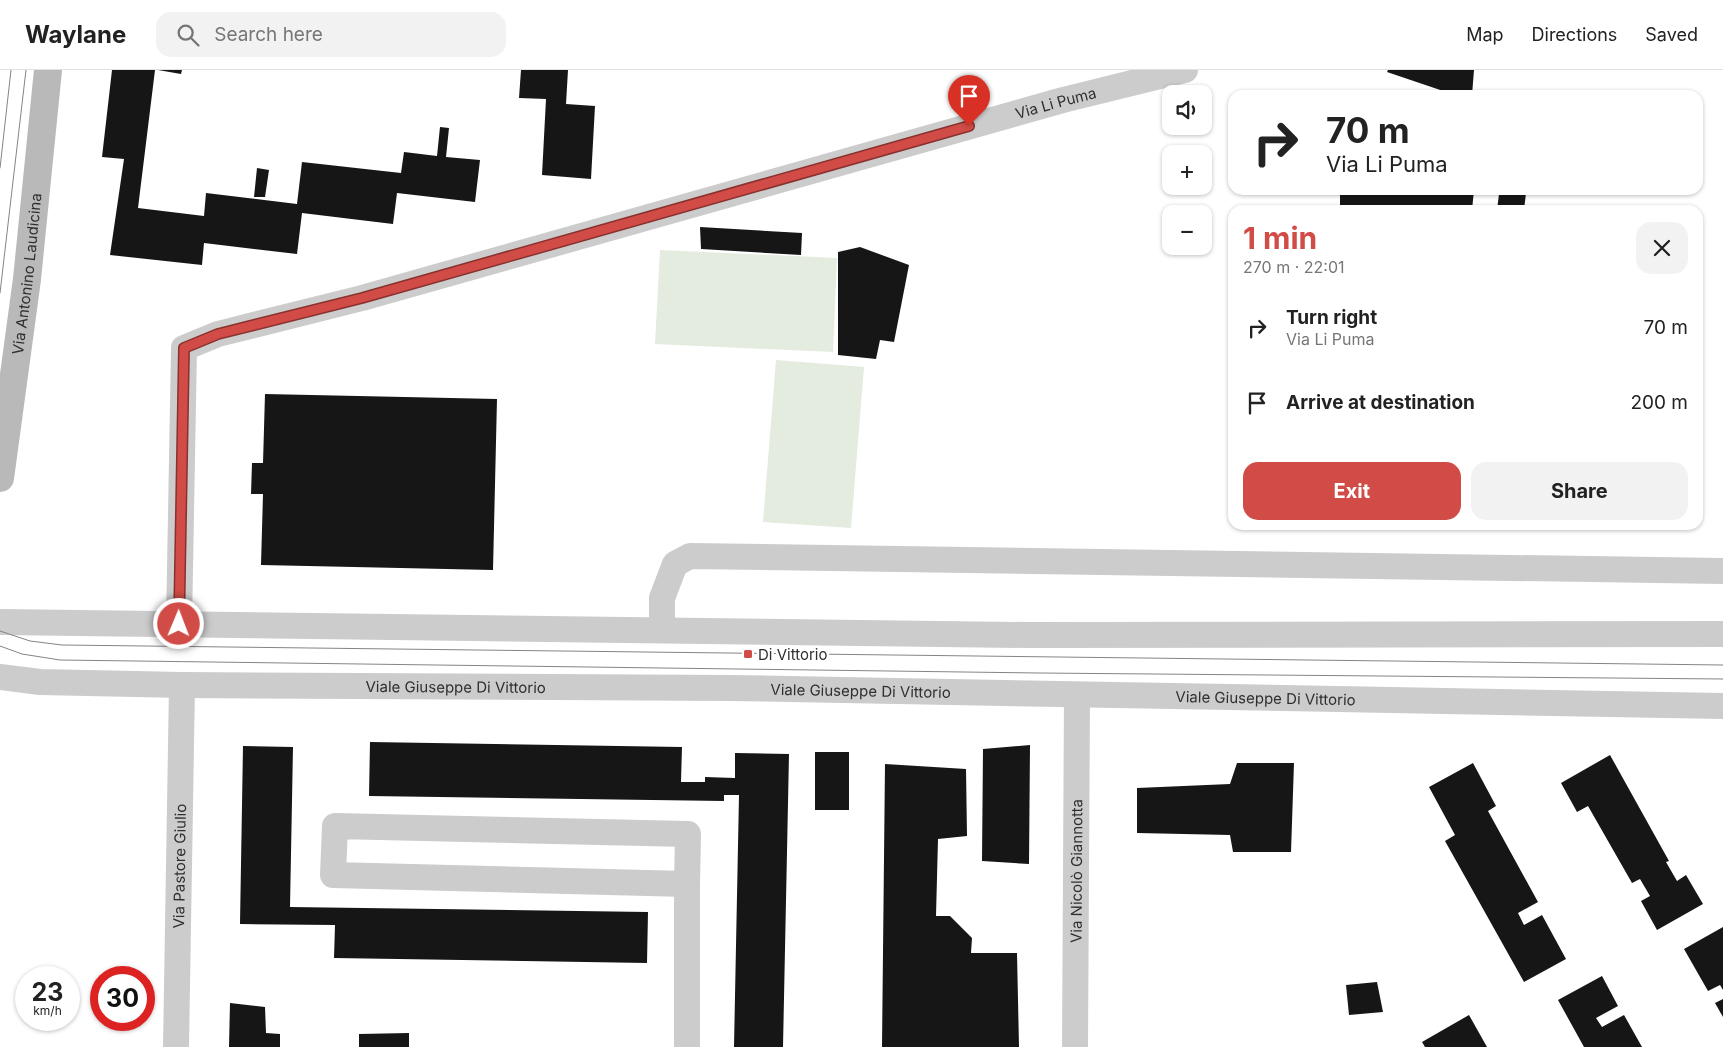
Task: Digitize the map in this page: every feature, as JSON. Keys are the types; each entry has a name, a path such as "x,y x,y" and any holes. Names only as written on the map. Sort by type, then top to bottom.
{"street":[{"name":"Via Antonino Laudicina","path":"0,478 27,279 48,70"},
{"name":"Via Li Puma","path":"179,624 184,348 218,334 371,295 1063,100 1185,70"},
{"path":"662,630 662,598 675,564 690,556 1723,571"},
{"path":"0,622 1026,635 1723,634"},
{"name":"Viale Giuseppe Di Vittorio","path":"0,677 40,682 182,685 720,688 1723,706"},
{"name":"Via Pastore Giulio","path":"176,1047 182,685"},
{"name":"Via Nicolò Giannotta","path":"1075,1047 1077,695"},
{"path":"687,884 333,875 335,826 688,834 687,1047"}],"shaded area":[{"path":"660,250 837,258 833,352 655,344"},
{"path":"776,360 864,367 851,528 763,522"}],"building":[{"path":"112,70 155,70 138,208 204,216 206,193 297,204 302,162 401,173 404,152 437,156 440,127 449,128 446,157 480,160 475,202 397,193 393,224 302,213 297,254 204,243 202,265 110,255 124,159 102,157"},
{"path":"158,70 182,70 181,74"},
{"path":"521,70 568,70 566,104 595,106 591,179 542,175 546,99 519,98"},
{"path":"1388,70 1474,70 1472,90 1440,90 1387,72"},
{"path":"257,168 269,170 265,197 254,197"},
{"path":"1340,195 1474,195 1472,205 1340,205"},
{"path":"1499,195 1526,195 1525,205 1498,205"},
{"path":"700,227 802,233 801,255 701,249"},
{"path":"860,247 909,265 894,342 880,340 876,359 838,355 838,252"},
{"path":"265,394 497,399 493,570 261,565 263,494 251,494 252,463 263,463"},
{"path":"370,742 682,747 681,782 705,782 705,777 735,778 735,753 789,754 783,1047 734,1047 739,795 724,795 724,801 369,796"},
{"path":"1030,745 1029,864 982,861 983,749"},
{"path":"243,746 293,747 290,907 648,912 647,963 334,958 335,925 240,924"},
{"path":"815,752 849,752 849,810 815,810"},
{"path":"1610,755 1669,861 1666,862 1677,881 1686,875 1703,904 1657,930 1641,901 1650,896 1640,879 1632,883 1588,806 1577,812 1561,783"},
{"path":"1237,763 1294,763 1291,852 1233,852 1230,835 1137,833 1137,788 1230,784"},
{"path":"1473,763 1496,806 1488,811 1538,902 1518,913 1524,925 1542,915 1566,959 1524,982 1445,841 1455,835 1429,787"},
{"path":"885,764 966,769 967,836 938,839 936,916 950,916 972,938 971,953 1017,953 1019,1047 882,1047"},
{"path":"1723,927 1723,990 1720,985 1708,991 1684,949"},
{"path":"1602,976 1618,1006 1596,1018 1602,1027 1624,1015 1642,1047 1584,1047 1558,1000"},
{"path":"1377,982 1383,1012 1349,1015 1346,985"},
{"path":"1723,999 1723,1017 1715,1003"},
{"path":"230,1003 265,1007 266,1033 280,1034 280,1047 229,1047"},
{"path":"1469,1015 1487,1047 1425,1047 1422,1042"},
{"path":"409,1033 409,1047 359,1047 359,1034"}],"tram line":[{"path":"0,168 11,70"},
{"path":"0,293 26,70"},
{"path":"0,631 30,641 62,645 1723,665"},
{"path":"0,646 22,654 60,660 1039,673 1723,679"}],"place":[{"name":"Di Vittorio","path":"748,654"}],"route":[{"path":"179,624 184,348 218,334 362,298 969,126"}]}
